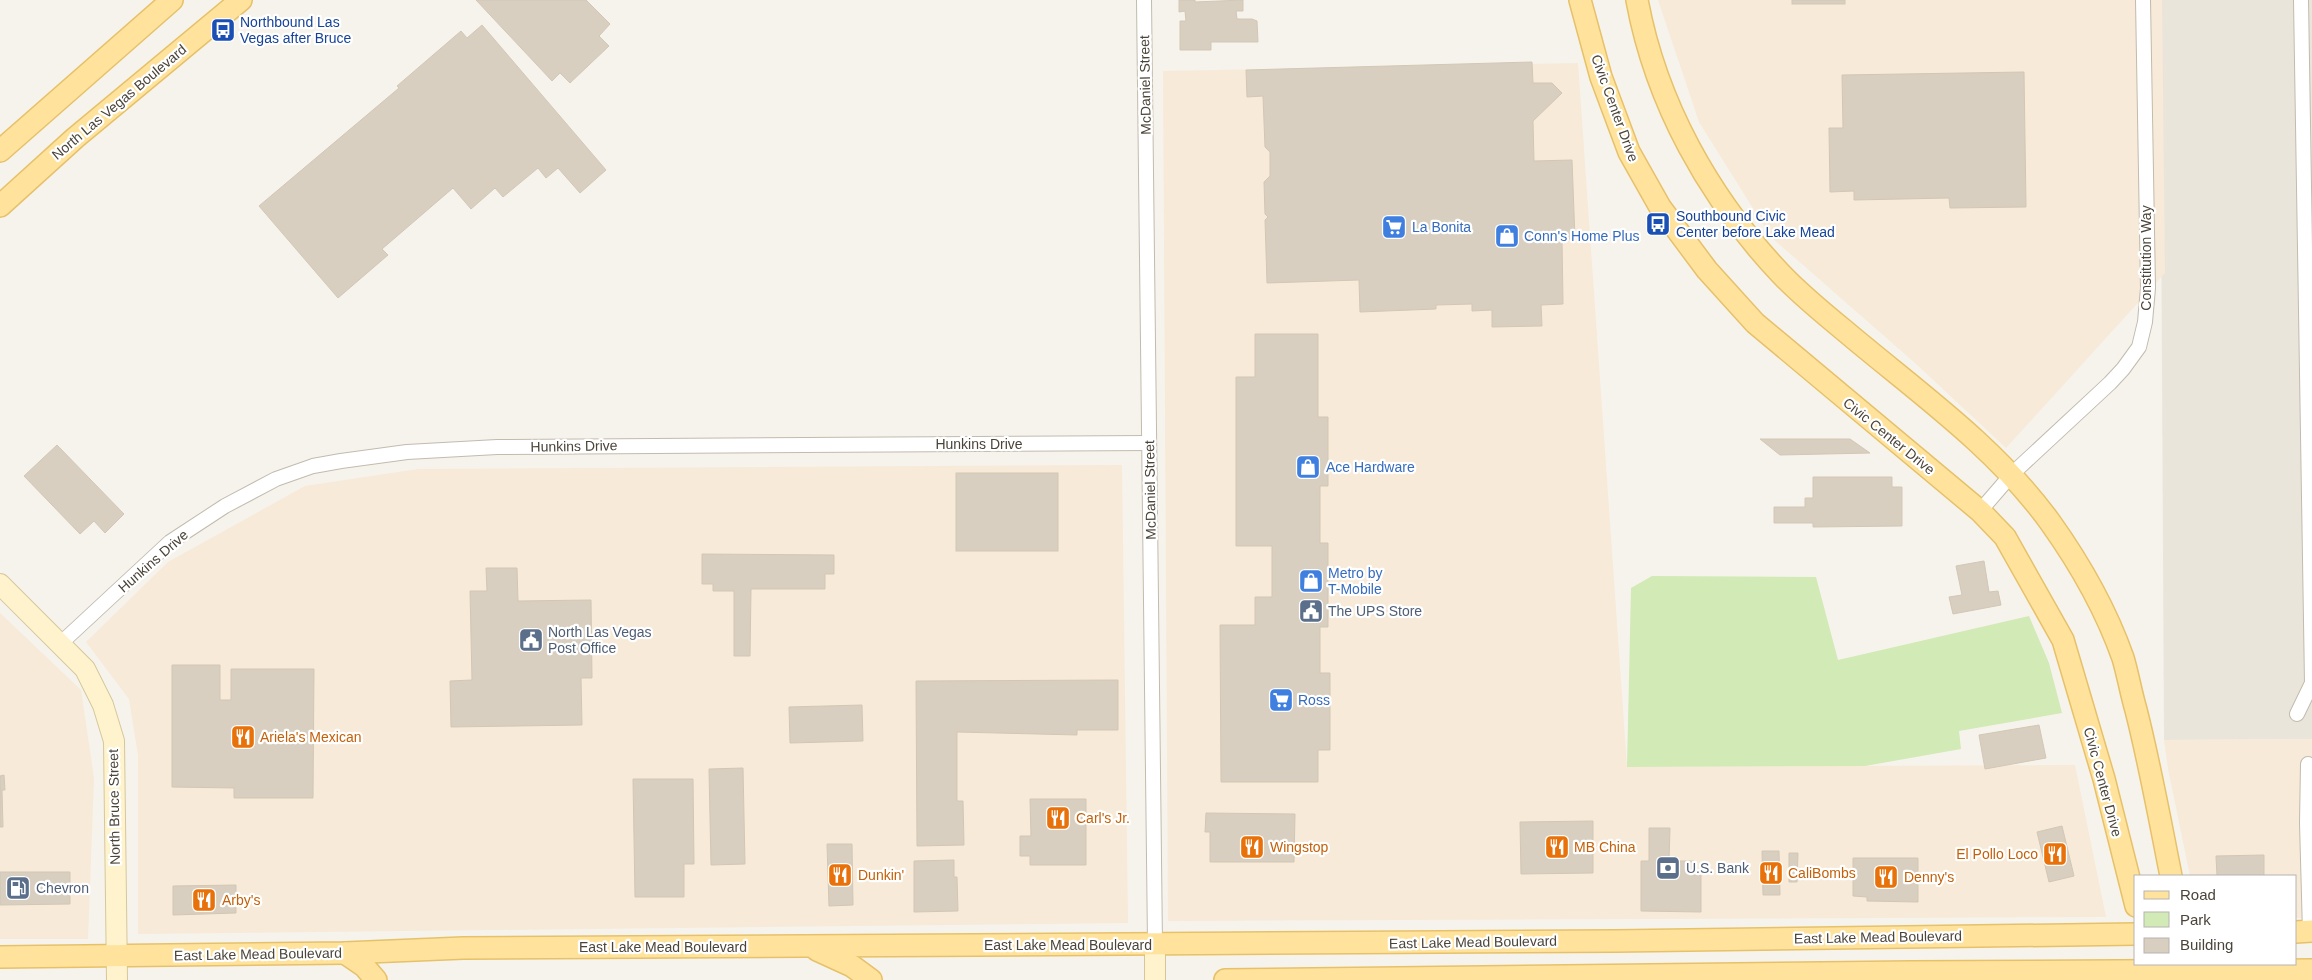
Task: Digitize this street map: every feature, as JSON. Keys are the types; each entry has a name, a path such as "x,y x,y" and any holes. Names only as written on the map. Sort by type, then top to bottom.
{"main road":[{"path":"0,151 172,0"},
{"name":"North Las Vegas Boulevard","path":"0,206 75,138 241,0"},
{"name":"Civic Center Drive","path":"1580,0 1601,76 1629,152 1660,207 1707,270 1755,324 1980,511 2005,537 2063,640 2104,779 2134,898"},
{"path":"1637,0 1657,77 1687,144 1713,190 1747,234 1781,275 1844,330 1930,400 2012,474 2050,522 2079,566 2103,610 2120,651 2142,736 2171,875"},
{"name":"East Lake Mead Boulevard","path":"0,957 344,953 463,948 1616,941 2134,934"},
{"path":"1616,941 1617,975"},
{"path":"810,947 852,966 871,980"},
{"path":"344,953 364,966 376,980"},
{"path":"1225,980 2312,970"}],"street":[{"name":"McDaniel Street","path":"1144,0 1155,980"},
{"name":"Constitution Way","path":"1980,511 2012,474 2110,383 2139,347 2145,322 2148,288 2144,0"},
{"path":"2297,714 2312,682 2307,134 2301,0"},
{"name":"Hunkins Drive","path":"60,644 178,537 225,506 276,480 313,466 407,452 497,446 1149,443"},
{"name":"North Bruce Street","path":"0,584 85,669 103,705 114,741 117,980"},
{"path":"2306,932 2308,764"}],"shaded area":[{"path":"1658,0 2162,0 2165,273 2006,448 1915,363 1771,237 1699,122"},
{"path":"2160,0 2312,0 2312,739 2164,740"},
{"path":"1578,63 1627,767 2075,765 2106,917 1168,921 1163,71"},
{"path":"1122,465 1128,923 138,934 138,755 129,699 86,642 168,562 305,486 418,469"},
{"path":"0,613 81,690 94,778 88,939 0,939"},
{"path":"2312,739 2312,918 2297,918 2297,875 2190,875 2168,769 2164,740"}],"green space":[{"path":"1652,576 1816,577 1838,660 2029,616 2049,663 2062,713 1959,731 1961,749 1865,766 1627,767 1631,588"}],"building":[{"path":"476,0 586,0 610,24 599,36 609,46 570,83 560,73 552,81"},
{"path":"1179,0 1195,0 1195,2 1243,0 1243,11 1236,11 1237,19 1257,21 1258,42 1211,42 1211,50 1180,50 1180,21 1186,21 1185,11 1179,12"},
{"path":"1792,0 1845,0 1845,4 1792,4"},
{"path":"482,25 606,170 580,193 558,168 546,178 538,168 503,197 495,188 471,209 453,188 382,249 388,255 338,298 259,206 399,88 397,86 461,31 467,38"},
{"path":"1532,62 1533,83 1552,83 1562,93 1533,121 1534,161 1572,160 1575,239 1562,239 1563,304 1541,305 1542,326 1492,327 1492,310 1472,311 1472,304 1436,305 1436,309 1360,312 1359,280 1267,283 1265,220 1268,217 1265,214 1264,182 1270,176 1270,152 1265,147 1263,96 1247,97 1246,70"},
{"path":"2024,72 2026,207 1950,208 1949,198 1854,200 1854,191 1830,192 1829,128 1843,128 1842,75"},
{"path":"1255,334 1318,334 1318,417 1328,417 1328,486 1320,486 1320,543 1328,543 1328,627 1320,627 1320,673 1330,673 1330,750 1318,750 1318,782 1221,782 1220,625 1255,625 1255,597 1272,597 1272,546 1236,546 1236,377 1255,377"},
{"path":"1760,439 1850,439 1870,453 1780,455"},
{"path":"57,445 124,514 105,533 94,521 80,534 24,476"},
{"path":"956,473 1058,473 1058,551 956,551"},
{"path":"1813,477 1892,477 1892,487 1902,487 1902,526 1813,527 1813,523 1774,523 1774,507 1805,507 1805,498 1813,498"},
{"path":"702,554 834,555 834,574 825,574 825,589 751,589 750,656 734,656 734,591 713,591 713,584 702,584"},
{"path":"1984,561 1989,592 1998,591 2001,605 1953,614 1949,597 1962,595 1956,566"},
{"name":"North Las Vegas Post Office","path":"486,568 517,568 518,601 591,600 592,678 581,678 582,725 451,727 450,681 472,680 470,591 487,591"},
{"name":"Ariela's Mexican","path":"172,665 220,665 220,700 231,700 231,669 314,669 313,798 234,798 234,788 172,787"},
{"path":"1118,680 1118,730 1077,730 1077,735 957,732 957,801 963,801 964,845 917,846 916,681"},
{"path":"862,705 863,741 790,743 789,707"},
{"path":"2039,725 2046,758 1985,769 1979,735"},
{"path":"743,768 745,864 711,865 709,769"},
{"path":"4,775 5,790 2,790 3,827 0,827 0,776"},
{"path":"633,779 693,779 694,864 684,864 684,897 635,897"},
{"name":"Carl's Jr.","path":"1030,799 1086,799 1086,865 1030,865 1030,856 1020,856 1020,836 1031,836"},
{"name":"Wingstop","path":"1206,813 1295,814 1294,862 1210,862 1210,832 1205,832"},
{"name":"MB China","path":"1593,821 1593,873 1521,874 1520,822"},
{"name":"El Pollo Loco","path":"2062,826 2074,876 2049,882 2037,832"},
{"name":"U.S. Bank","path":"1649,828 1670,828 1669,861 1694,861 1694,875 1701,875 1701,912 1641,911 1641,861 1649,861"},
{"name":"Dunkin'","path":"827,844 852,844 853,905 829,906"},
{"name":"CaliBombs","path":"1762,851 1779,851 1780,895 1763,895"},
{"path":"1789,853 1798,853 1797,882 1789,882"},
{"path":"2264,855 2264,875 2217,875 2216,856"},
{"name":"Denny's","path":"1853,858 1918,858 1918,902 1867,901 1867,897 1853,896"},
{"path":"954,860 954,877 957,877 958,911 914,912 914,861"},
{"path":"0,872 70,872 70,904 0,905"},
{"name":"Arby's","path":"236,885 236,913 173,915 173,886"}],"place":[{"name":"Northbound Las Vegas after Bruce","path":"223,30"},
{"name":"Southbound Civic Center before Lake Mead","path":"1658,224"},
{"name":"La Bonita","path":"1394,227"},
{"name":"Conn's Home Plus","path":"1507,236"},
{"name":"Ace Hardware","path":"1308,467"},
{"name":"Metro by T-Mobile","path":"1311,581"},
{"name":"The UPS Store","path":"1311,611"},
{"name":"North Las Vegas Post Office","path":"531,640"},
{"name":"Ross","path":"1281,700"},
{"name":"Ariela's Mexican","path":"243,737"},
{"name":"Carl's Jr.","path":"1058,818"},
{"name":"Wingstop","path":"1252,847"},
{"name":"MB China","path":"1557,847"},
{"name":"El Pollo Loco","path":"2055,854"},
{"name":"U.S. Bank","path":"1668,868"},
{"name":"CaliBombs","path":"1771,873"},
{"name":"Dunkin'","path":"840,875"},
{"name":"Denny's","path":"1886,877"},
{"name":"Chevron","path":"18,888"},
{"name":"Arby's","path":"204,900"}]}
